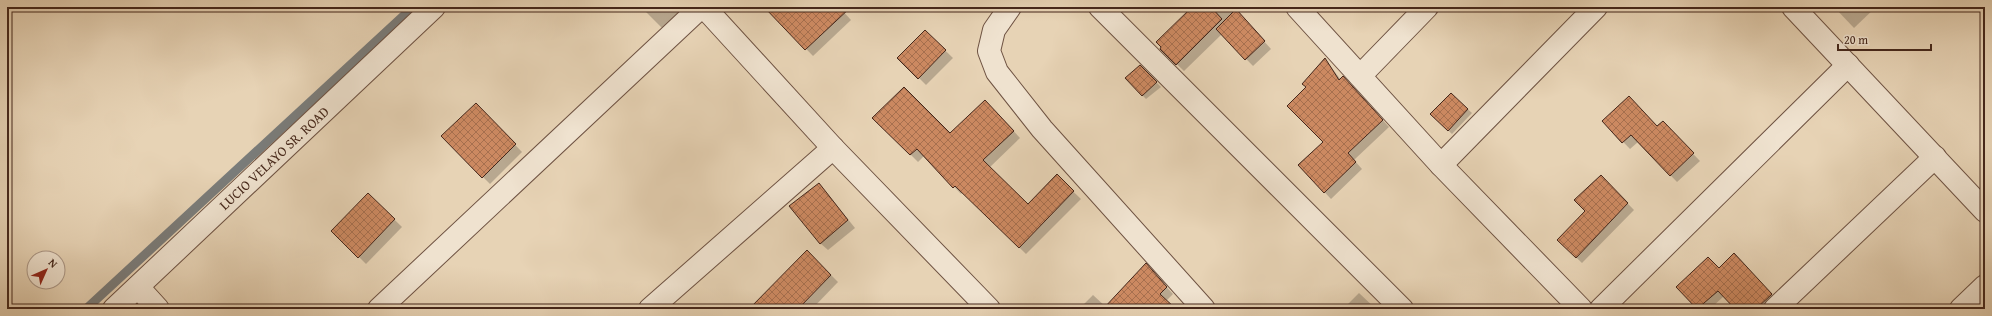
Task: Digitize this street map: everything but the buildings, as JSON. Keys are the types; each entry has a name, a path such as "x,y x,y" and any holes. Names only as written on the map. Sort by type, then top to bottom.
{"street":[{"name":"LUCIO VELAYO SR. ROAD","path":"114,309 434,7"},
{"path":"379,309 702,7 834,148 989,309"},
{"path":"1010,7 994,30 989,51 997,72 1042,129 1204,309"},
{"path":"1100,7 1402,309"},
{"path":"1298,7 1441,165 1582,309"},
{"path":"1360,76 1427,7"},
{"path":"1441,165 1596,7"},
{"path":"1793,7 1985,211"},
{"path":"1601,309 1848,65"},
{"path":"650,309 834,148"},
{"path":"1775,309 1934,157"},
{"path":"1961,309 1985,286"},
{"path":"138,287 158,309"}],"waterway":[{"path":"86,309 413,7"}]}
